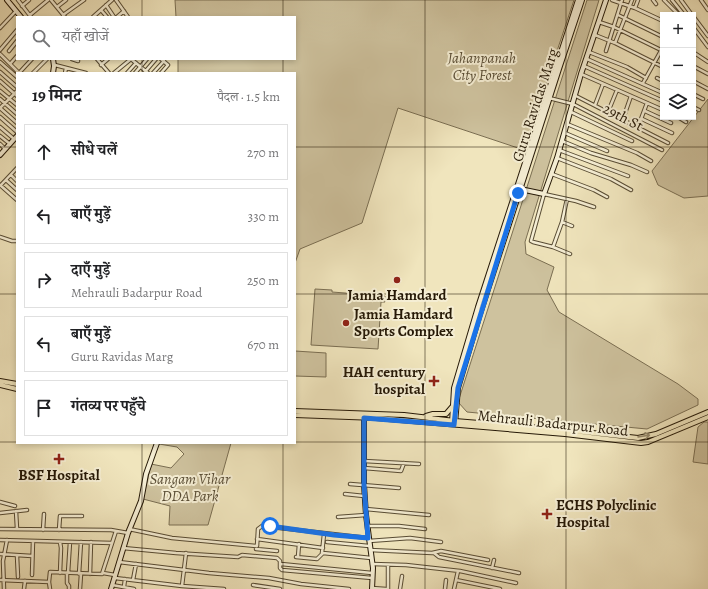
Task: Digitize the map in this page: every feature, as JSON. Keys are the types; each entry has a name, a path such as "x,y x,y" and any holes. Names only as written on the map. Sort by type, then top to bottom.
{"main road":[{"path":"8,0 21,16"},
{"path":"8,0 21,16"},
{"name":"Guru Ravidas Marg","path":"453,423 452,407 454,388 478,308 578,0"},
{"name":"Guru Ravidas Marg","path":"453,423 458,388 549,98 582,0"},
{"path":"520,189 544,194 560,150 581,74 606,0"},
{"path":"54,60 54,72"},
{"path":"54,60 54,72"},
{"path":"0,155 16,138"},
{"path":"0,155 16,138"},
{"path":"0,381 16,384"},
{"path":"0,385 16,389"},
{"path":"424,417 434,414 446,414 452,407"},
{"name":"Mehrauli Badarpur Road","path":"296,411 364,418 453,423 640,443 648,442 708,412"},
{"name":"Mehrauli Badarpur Road","path":"296,415 424,417 453,423"},
{"name":"Mehrauli Badarpur Road","path":"693,420 708,417"},
{"path":"364,418 364,496 372,564 372,589"},
{"path":"111,587 118,562 141,501 146,474 158,444"}],"street":[{"path":"18,0 30,16 50,0 64,16 84,0"},
{"path":"22,6 29,0"},
{"path":"57,7 66,0"},
{"path":"97,16 112,0"},
{"path":"116,0 127,16"},
{"path":"612,0 622,2 660,20"},
{"path":"615,43 632,0"},
{"path":"635,8 638,0"},
{"path":"653,0 656,4"},
{"path":"664,0 676,12"},
{"path":"672,0 682,11"},
{"path":"681,0 690,12"},
{"path":"701,0 708,10"},
{"path":"606,52 622,2"},
{"path":"106,5 114,16"},
{"path":"101,10 106,16"},
{"path":"0,28 16,11"},
{"path":"116,16 124,11"},
{"path":"618,15 660,36"},
{"path":"696,20 708,36"},
{"path":"599,22 621,30 660,49"},
{"path":"0,50 16,31"},
{"path":"696,31 708,47"},
{"path":"595,35 660,65"},
{"path":"9,51 16,42"},
{"path":"589,52 604,56 646,78"},
{"path":"643,83 660,53"},
{"path":"0,54 18,72"},
{"path":"696,54 708,62"},
{"path":"10,64 16,57"},
{"path":"587,59 660,92"},
{"path":"20,72 31,60"},
{"path":"34,72 46,60"},
{"path":"98,60 108,72"},
{"path":"101,65 107,60"},
{"path":"115,72 130,60"},
{"path":"132,60 146,72 155,60"},
{"path":"136,72 146,60"},
{"path":"154,72 162,60 168,65 162,72"},
{"path":"0,62 16,76"},
{"path":"128,72 136,63"},
{"path":"55,65 79,72"},
{"path":"584,66 660,100"},
{"path":"65,72 66,68"},
{"path":"696,68 708,74"},
{"path":"0,72 16,86"},
{"path":"581,74 660,108"},
{"path":"0,81 16,95 0,109 16,122"},
{"path":"696,83 708,89"},
{"path":"595,105 603,84"},
{"path":"608,112 617,90"},
{"path":"0,91 16,104"},
{"path":"576,96 668,143"},
{"path":"623,119 631,96"},
{"path":"696,96 703,99"},
{"name":"29th St","path":"549,98 573,104 662,150"},
{"path":"0,99 16,113"},
{"path":"638,127 648,103"},
{"path":"645,111 671,122"},
{"path":"571,112 632,142"},
{"path":"0,117 16,131"},
{"path":"642,119 672,133"},
{"path":"567,124 637,153 651,161"},
{"path":"0,127 16,138"},
{"path":"564,132 607,151"},
{"path":"0,136 10,144"},
{"path":"562,141 591,153 631,165 647,172"},
{"path":"0,144 5,149"},
{"path":"560,150 628,176"},
{"path":"557,158 611,179 631,190"},
{"path":"16,169 0,185 16,199"},
{"path":"552,174 594,190 607,197"},
{"path":"11,175 16,179"},
{"path":"6,180 16,189"},
{"path":"570,254 553,247 531,241 544,194 568,199 594,207"},
{"path":"553,247 568,199"},
{"path":"562,222 572,226"},
{"path":"0,237 16,241"},
{"path":"363,461 419,464"},
{"path":"363,468 401,471 404,463"},
{"path":"350,484 399,488"},
{"path":"345,494 364,496"},
{"path":"0,502 15,506"},
{"path":"365,509 429,515"},
{"path":"0,514 27,510"},
{"path":"16,511 17,529"},
{"path":"43,530 44,514"},
{"path":"338,517 366,515"},
{"path":"59,530 60,516 82,516"},
{"path":"256,556 258,528 262,526 324,534 369,544 434,553 437,556 519,573"},
{"path":"368,526 399,526 425,529"},
{"path":"0,529 129,531 277,551"},
{"path":"103,573 116,531"},
{"path":"299,544 297,557 317,559 322,553 324,534"},
{"path":"328,542 369,544 410,538 441,542"},
{"path":"257,539 323,548"},
{"path":"0,540 112,543"},
{"path":"4,589 2,581 3,561 7,540"},
{"path":"32,575 33,541"},
{"path":"60,542 60,573"},
{"path":"69,589 67,583 70,542"},
{"path":"80,542 80,589"},
{"path":"90,574 91,542"},
{"path":"123,548 277,558 280,559 280,568 282,570 371,578"},
{"path":"434,553 441,551 488,560"},
{"path":"182,586 186,553"},
{"path":"322,553 371,558"},
{"path":"0,554 32,556"},
{"path":"17,556 18,577"},
{"path":"492,568 494,560"},
{"path":"118,562 269,578 301,584 349,589"},
{"path":"134,580 136,564"},
{"path":"281,564 371,572"},
{"path":"372,564 406,565 458,571 516,583"},
{"path":"372,589 387,589 388,565"},
{"path":"454,589 458,571"},
{"path":"50,589 49,573 103,573 134,580 224,589"},
{"path":"400,589 402,576"},
{"path":"124,587 125,578"},
{"path":"445,589 446,580"},
{"path":"456,580 484,587 500,589"},
{"path":"2,581 49,582"},
{"path":"24,589 25,581"},
{"path":"253,585 280,589"},
{"path":"111,587 134,589"}],"green space":[{"name":"Jahanpanah City Forest","path":"175,0 574,0 524,150 398,108 362,223 300,249 296,260 296,72 178,72 178,60 296,60 296,16 176,16"},
{"path":"587,0 599,0 525,242 526,254 554,267 547,290 559,312 678,384 698,399 698,405 647,429 467,412 458,402"},
{"path":"708,99 708,196 684,198 658,185 652,171 692,120 696,120 696,114"},
{"name":"Jamia Hamdard Sports Complex","path":"315,289 332,290 332,292 385,296 385,302 381,302 378,349 311,345"},
{"path":"296,351 326,353 326,377 296,376"},
{"path":"704,422 708,422 708,464 693,462 698,427"},
{"name":"Sangam Vihar DDA Park","path":"159,444 231,444 208,525 169,525 170,506 143,499 151,464 171,468 184,454 177,447"}],"place":[{"name":"Jamia Hamdard","path":"397,280"},
{"name":"Jamia Hamdard Sports Complex","path":"346,323"},
{"name":"HAH century hospital","path":"434,381"},
{"name":"BSF Hospital","path":"59,459"},
{"name":"ECHS Polyclinic Hospital","path":"547,514"}],"route":[{"path":"270,526 368,538 363,461 364,418 454,425 458,388 518,193"}]}
